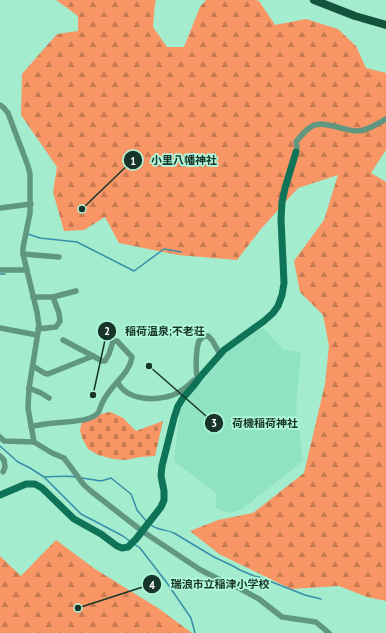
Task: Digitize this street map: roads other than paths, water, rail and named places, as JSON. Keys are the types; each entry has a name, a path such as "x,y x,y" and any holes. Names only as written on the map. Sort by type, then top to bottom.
{"main road":[{"path":"314,0 355,16 386,25"}],"street":[{"path":"0,106 3,107 8,113 30,174 30,213 23,254 38,322 38,332 29,388 28,408 34,442"},
{"path":"0,495 26,484 35,484 42,488 74,519 101,534 117,546 122,548 128,547 161,508 164,500 161,476 162,466 174,418 182,398 220,354 264,321 278,306 284,283 281,219 282,202 296,152 296,142 303,133 313,125 326,124 355,131 365,129 386,120"},
{"path":"0,208 30,204"},
{"path":"23,254 59,257"},
{"path":"0,270 27,270"},
{"path":"33,297 53,297 76,291"},
{"path":"0,328 38,332 56,326 60,321 59,312 53,297"},
{"path":"198,381 196,376 197,355 200,340 204,336 208,336 220,354"},
{"path":"31,427 38,424 80,420 97,415 101,405 113,387 118,383 131,362 132,357 117,341 113,341 109,354 105,361 102,361 63,340"},
{"path":"33,366 48,374 92,356"},
{"path":"118,383 124,391 137,396 144,398 159,398 173,395 184,389 194,380 198,381"},
{"path":"29,388 50,398"},
{"path":"1,441 34,442 52,453 64,458 92,492 142,531 199,569 259,599 282,617 316,622 329,633"},
{"path":"0,456 4,460 3,472"}],"waterway":[{"path":"28,234 40,238 77,242 134,271 164,249 181,252"},
{"path":"0,274 5,274"},
{"path":"0,446 18,462 44,477 81,514 123,536 131,542"},
{"path":"44,477 76,477"},
{"path":"82,478 101,481 111,478 131,494 137,510 147,522"},
{"path":"150,524 156,528 174,533 214,557 240,570 305,595 321,599"},
{"path":"134,544 140,548 167,583 191,618 195,633"}],"place":[{"name":"小里八幡神社","path":"82,209"},
{"name":"荷機稲荷神社","path":"149,366"},
{"name":"稲荷温泉;不老荘","path":"93,395"},
{"name":"瑞浪市立稲津小学校","path":"78,608"}]}
